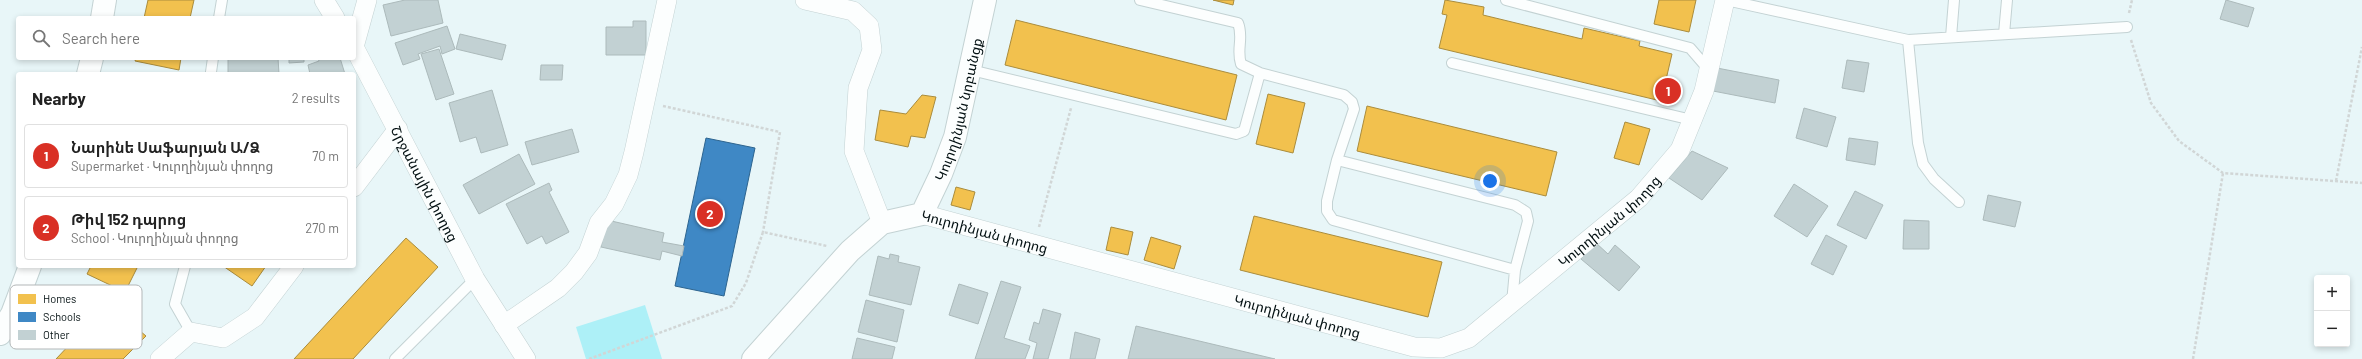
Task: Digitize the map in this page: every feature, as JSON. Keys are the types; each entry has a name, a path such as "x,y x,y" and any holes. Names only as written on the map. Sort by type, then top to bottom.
{"street":[{"path":"102,16 105,0"},
{"path":"324,0 334,16"},
{"name":"Շրջանային փողոց","path":"356,40 367,0"},
{"path":"504,325 558,288 588,253 599,223 614,204 628,175 646,102 667,0"},
{"path":"805,0 853,11 869,26 872,50 858,88 854,151 882,223"},
{"name":"Կուրղինյան նրբանցք","path":"922,214 941,174 955,137 971,70 985,0"},
{"name":"Կուրղինյան փողոց","path":"752,359 850,251 882,223 922,214 1414,347 1442,348 1469,338 1512,305 1639,198 1680,150 1704,91 1726,0"},
{"name":"Շրջանային փողոց","path":"356,51 475,279 526,359"},
{"path":"88,72 92,60"},
{"path":"356,184 398,129"},
{"path":"23,285 29,268"},
{"path":"160,359 191,332 223,338 255,317 292,268"},
{"path":"0,334 10,317"}],"lane":[{"path":"219,16 222,0"},
{"path":"1140,0 1238,23 1242,32 1238,56 1241,64 1260,73 1344,95 1352,102 1354,109 1337,160 1327,201 1326,211 1333,220 1515,270"},
{"path":"1506,0 1690,48 1709,70"},
{"path":"1726,0 1908,40 2127,27"},
{"path":"1952,37 1954,0"},
{"path":"2004,34 2008,0"},
{"path":"1908,40 1918,143 1923,164 1934,179 1959,202"},
{"path":"211,72 213,60"},
{"path":"1452,63 1692,120"},
{"path":"971,70 1236,134 1244,130 1260,73"},
{"path":"1337,160 1515,205 1526,212 1528,220 1515,270 1512,305"},
{"path":"184,268 175,304 191,332"},
{"path":"395,359 475,279"}],"path":[{"path":"2127,27 2151,104 2179,141 2223,173 2362,183"},
{"path":"2336,181 2362,47"},
{"path":"1034,245 1074,95"},
{"path":"588,359 732,306 746,283 763,232 780,132 646,102"},
{"path":"2193,359 2223,173"},
{"path":"763,232 850,251"}],"shaded area":[{"path":"645,305 662,359 586,359 576,327"}],"building: Homes":[{"path":"148,0 194,0 190,16 144,16"},
{"path":"1213,0 1234,0 1233,5"},
{"path":"1445,0 1484,7 1483,15 1582,39 1584,28 1640,41 1639,46 1672,54 1661,101 1439,48 1447,15 1442,14"},
{"path":"1659,0 1696,0 1689,32 1654,24"},
{"path":"1016,20 1237,75 1226,120 1005,65"},
{"path":"135,60 181,60 179,70"},
{"path":"1268,94 1305,103 1293,153 1256,144"},
{"path":"922,95 936,97 925,138 911,136 908,147 875,140 880,110 906,114"},
{"path":"1367,106 1557,152 1546,196 1357,151"},
{"path":"1625,122 1650,129 1639,165 1614,158"},
{"path":"956,187 975,192 970,210 951,205"},
{"path":"1254,216 1442,262 1428,317 1240,270"},
{"path":"1111,227 1133,232 1128,255 1106,250"},
{"path":"1151,237 1181,246 1174,269 1144,260"},
{"path":"406,238 438,267 353,359 294,359"},
{"path":"90,268 137,268 128,285 110,285 87,274"},
{"path":"226,268 265,268 252,286"},
{"path":"142,333 146,336 142,340"},
{"path":"65,349 133,349 123,359 56,359"}],"building: Schools":[{"path":"706,138 755,148 724,296 675,286"}],"building: Other":[{"path":"405,0 438,0 443,23 391,36 383,5"},
{"path":"2226,0 2254,8 2248,27 2220,19"},
{"path":"633,21 646,21 646,55 606,55 606,27 633,27"},
{"path":"447,26 455,49 442,54 440,46 418,54 420,59 403,65 395,43"},
{"path":"460,34 506,45 502,60 456,49"},
{"path":"439,49 454,94 436,100 421,54"},
{"path":"228,60 278,60 279,72 228,72"},
{"path":"289,60 304,60 304,62 289,63"},
{"path":"341,60 344,72 310,72 308,65 319,61"},
{"path":"1847,60 1869,63 1864,92 1842,88"},
{"path":"541,65 563,65 562,80 540,80"},
{"path":"1717,68 1779,80 1775,103 1713,91"},
{"path":"492,90 508,145 481,153 476,137 460,142 449,103"},
{"path":"1804,108 1836,117 1827,147 1796,138"},
{"path":"572,129 579,152 532,165 525,142"},
{"path":"1849,138 1878,142 1875,165 1846,160"},
{"path":"1692,151 1728,168 1702,200 1669,178"},
{"path":"519,154 535,184 479,214 463,185"},
{"path":"549,183 552,190 549,192 569,232 546,244 542,236 527,244 506,204"},
{"path":"1794,184 1828,206 1807,237 1774,216"},
{"path":"1855,191 1883,205 1866,239 1837,225"},
{"path":"1988,195 2021,202 2015,227 1983,220"},
{"path":"607,220 664,233 662,242 684,246 682,256 662,251 660,260 601,247"},
{"path":"1904,220 1929,221 1929,249 1903,249"},
{"path":"1826,235 1847,246 1833,275 1811,264"},
{"path":"1595,242 1608,254 1615,245 1640,267 1619,291 1581,259"},
{"path":"890,254 899,256 898,262 920,267 911,305 869,295 878,256 889,259"},
{"path":"1001,281 1021,287 1004,338 1030,346 1025,359 975,359"},
{"path":"959,284 988,293 978,324 949,315"},
{"path":"866,300 904,310 897,342 858,332"},
{"path":"1043,309 1061,314 1048,359 1033,359 1037,343 1029,340 1034,322 1039,324"},
{"path":"1136,326 1275,359 1128,359"},
{"path":"1075,332 1100,339 1095,359 1070,359"},
{"path":"857,338 895,347 892,359 852,359"}],"place":[{"name":"Նարինե Սաֆարյան Ա/Ձ","path":"1668,91"},
{"name":"Թիվ 152 դպրոց","path":"710,214"}]}
